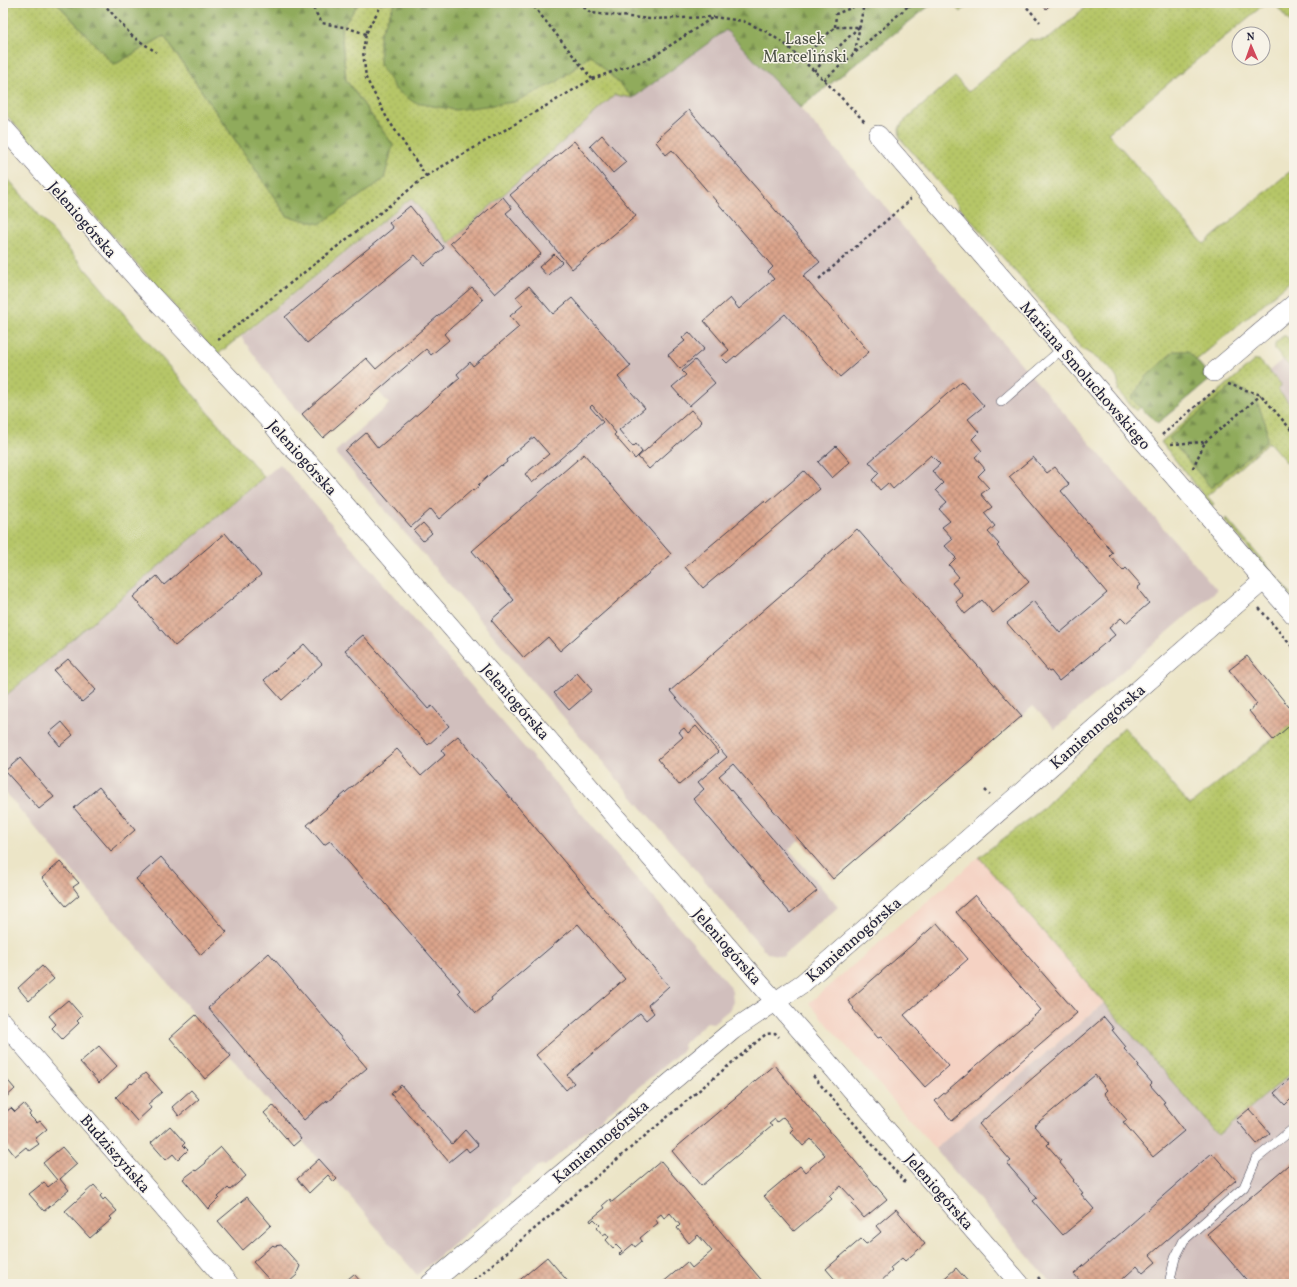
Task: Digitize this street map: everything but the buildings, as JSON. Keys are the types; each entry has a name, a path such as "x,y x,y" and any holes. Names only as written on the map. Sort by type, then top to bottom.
{"street":[{"name":"Jeleniogórska","path":"3,127 125,267 269,420 289,445 308,462 776,1001 1027,1279"},
{"name":"Mariana Smoluchowskiego","path":"878,135 1294,615"},
{"path":"1214,372 1294,304"},
{"name":"Kamiennogórska","path":"430,1284 732,1030 803,983 1264,580"},
{"name":"Budziszyńska","path":"3,1022 229,1284"}],"lane":[{"path":"1001,402 1063,348"},
{"path":"1175,1284 1170,1279 1175,1258 1184,1240 1244,1187 1256,1159 1294,1128"}],"path":[{"path":"103,3 132,36 156,52"},
{"path":"310,3 322,23 348,28 366,34"},
{"path":"383,3 366,34 363,51 366,78 387,118 426,176"},
{"path":"531,3 592,79"},
{"path":"579,3 591,13 650,19 713,17 743,22 767,32 786,45 824,80 878,135"},
{"path":"801,59 835,27 836,14 864,3"},
{"path":"855,53 864,3"},
{"path":"824,80 907,7 909,3"},
{"path":"907,7 919,3"},
{"path":"1023,3 1040,22"},
{"path":"204,351 426,176 592,79 651,58 713,17"},
{"path":"835,27 859,27"},
{"path":"814,71 859,27"},
{"path":"819,280 910,200 906,195"},
{"path":"1214,372 1223,383 1261,395 1294,433"},
{"path":"1184,488 1205,442 1261,395"},
{"path":"1147,445 1205,442"},
{"path":"1254,607 1258,607 1294,649"},
{"path":"469,1284 766,1034 775,1033 781,1039"},
{"path":"809,1071 910,1188"},
{"path":"1027,1279 1043,1284"}],"shaded area":[{"path":"726,30 800,108 1217,590 1055,729 1033,706 1022,716 998,690 810,852 799,840 789,849 838,907 783,956 767,953 335,452 389,404 378,391 323,438 278,388 241,337 412,198 449,243 615,95 633,98"},
{"path":"1294,333 1294,414 1262,377 1290,353 1287,339"},
{"path":"280,464 730,986 732,991 733,1002 729,1010 713,1023 707,1022 686,1041 683,1045 684,1049 545,1166 539,1166 511,1189 510,1196 417,1275 3,790 3,698"},
{"path":"979,857 1105,1002 935,1149 809,1003"},
{"path":"1105,1002 1219,1135 1294,1071 1294,1284 1052,1284 935,1149"}],"green space":[{"path":"3,3 57,3 114,65 164,36 287,216 393,145 346,80 341,29 359,3 396,3 380,34 557,82 591,55 633,98 615,95 449,243 411,198 217,355 3,111"},
{"path":"57,3 359,3 341,29 346,80 393,145 384,179 320,224 287,216 164,36 114,65"},
{"name":"Lasek Marceliński","path":"396,3 933,3 800,108 726,30 633,98 591,55 557,82 514,102 456,110 415,103 396,90 380,65 380,34"},
{"path":"952,3 970,3 960,12"},
{"path":"1090,3 1266,3 1238,26 1231,26 1231,32 1108,133 1204,244 1294,168 1294,278 1136,411 1118,391 1118,381 1116,376 1108,367 1082,349 900,138 899,129 902,123 955,77 968,92 1030,39 1040,40 1051,37"},
{"path":"1274,3 1294,3 1294,27"},
{"path":"3,173 264,477 3,698"},
{"path":"1283,336 1286,336 1294,345 1294,361 1289,366 1275,350 1275,343"},
{"path":"1174,351 1188,351 1212,378 1158,423 1131,398 1147,376"},
{"path":"1255,360 1259,360 1281,384 1278,390 1294,409 1294,471 1269,442 1207,496 1214,504 1212,506 1161,442"},
{"path":"1234,384 1256,399 1266,425 1267,441 1211,488 1169,438"},
{"path":"1226,518 1294,597 1294,601 1225,521"},
{"path":"1294,722 1294,1071 1218,1135 979,857 1040,811 1124,727 1190,805"}]}
